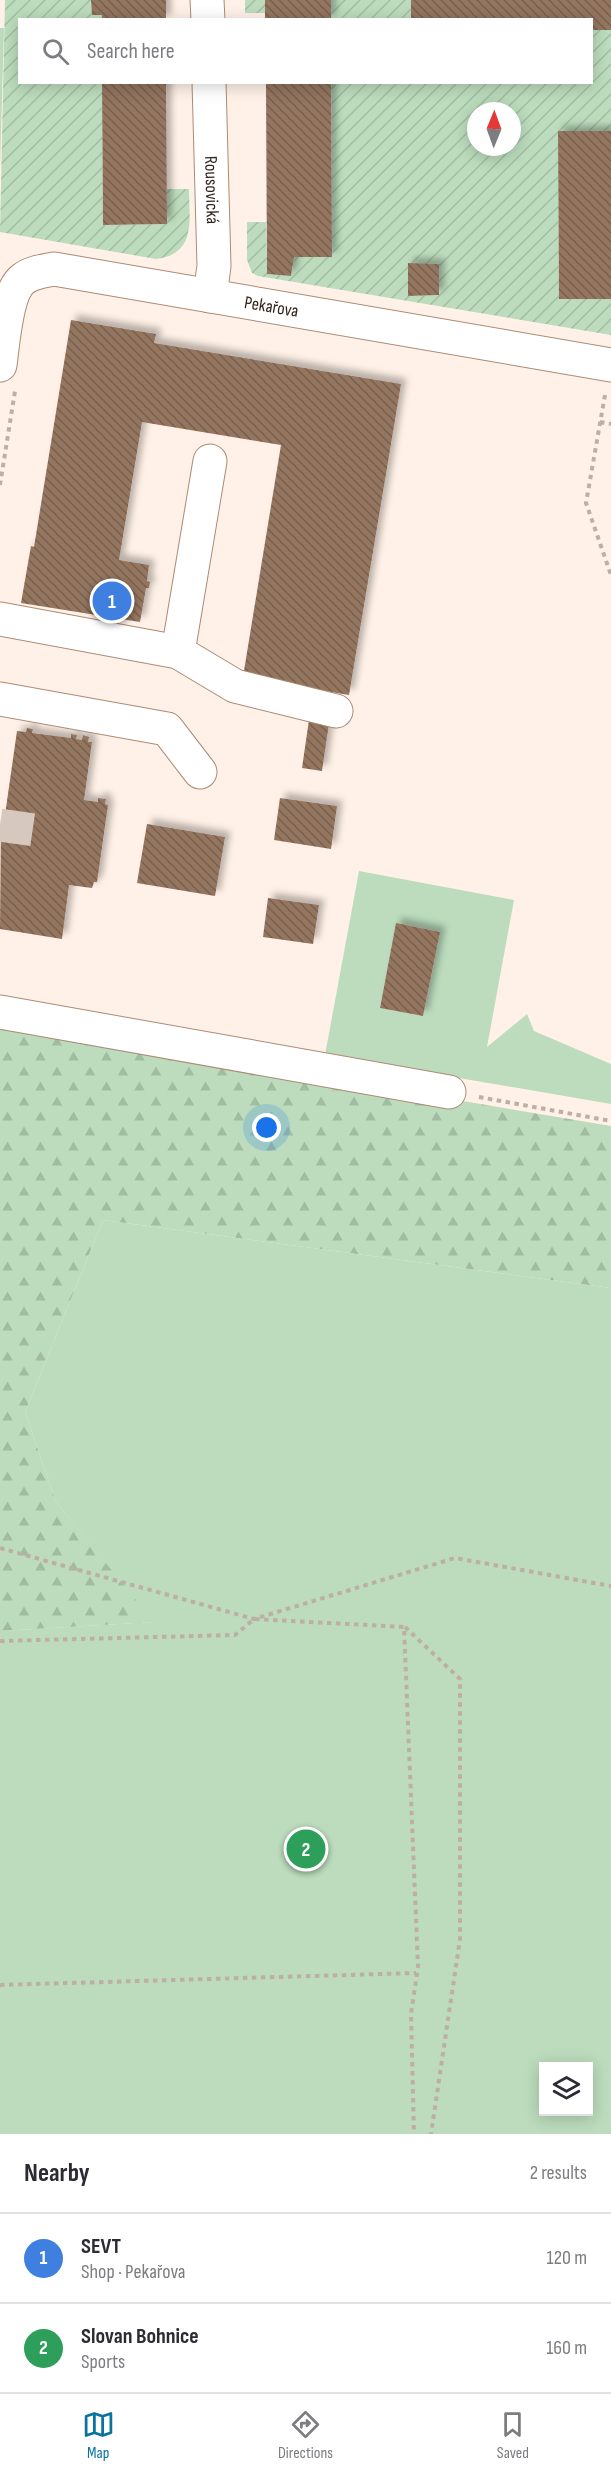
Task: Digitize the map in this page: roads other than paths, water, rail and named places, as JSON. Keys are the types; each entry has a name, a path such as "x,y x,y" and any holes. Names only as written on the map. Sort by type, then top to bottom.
{"street":[{"path":"207,0 208,18"},
{"name":"Rousovická","path":"209,84 214,266 210,296"},
{"name":"Pekařova","path":"8,373 10,301 14,290 22,279 37,272 54,269 210,296 609,376"},
{"path":"178,652 210,461"},
{"path":"0,620 178,652 235,686 336,711"},
{"path":"0,699 167,729 200,772"},
{"path":"0,1012 449,1092"}],"tunnel":[{"path":"0,825 48,832"}],"place":[{"name":"SEVT","path":"112,601"},
{"name":"Slovan Bohnice","path":"306,1849"}]}
